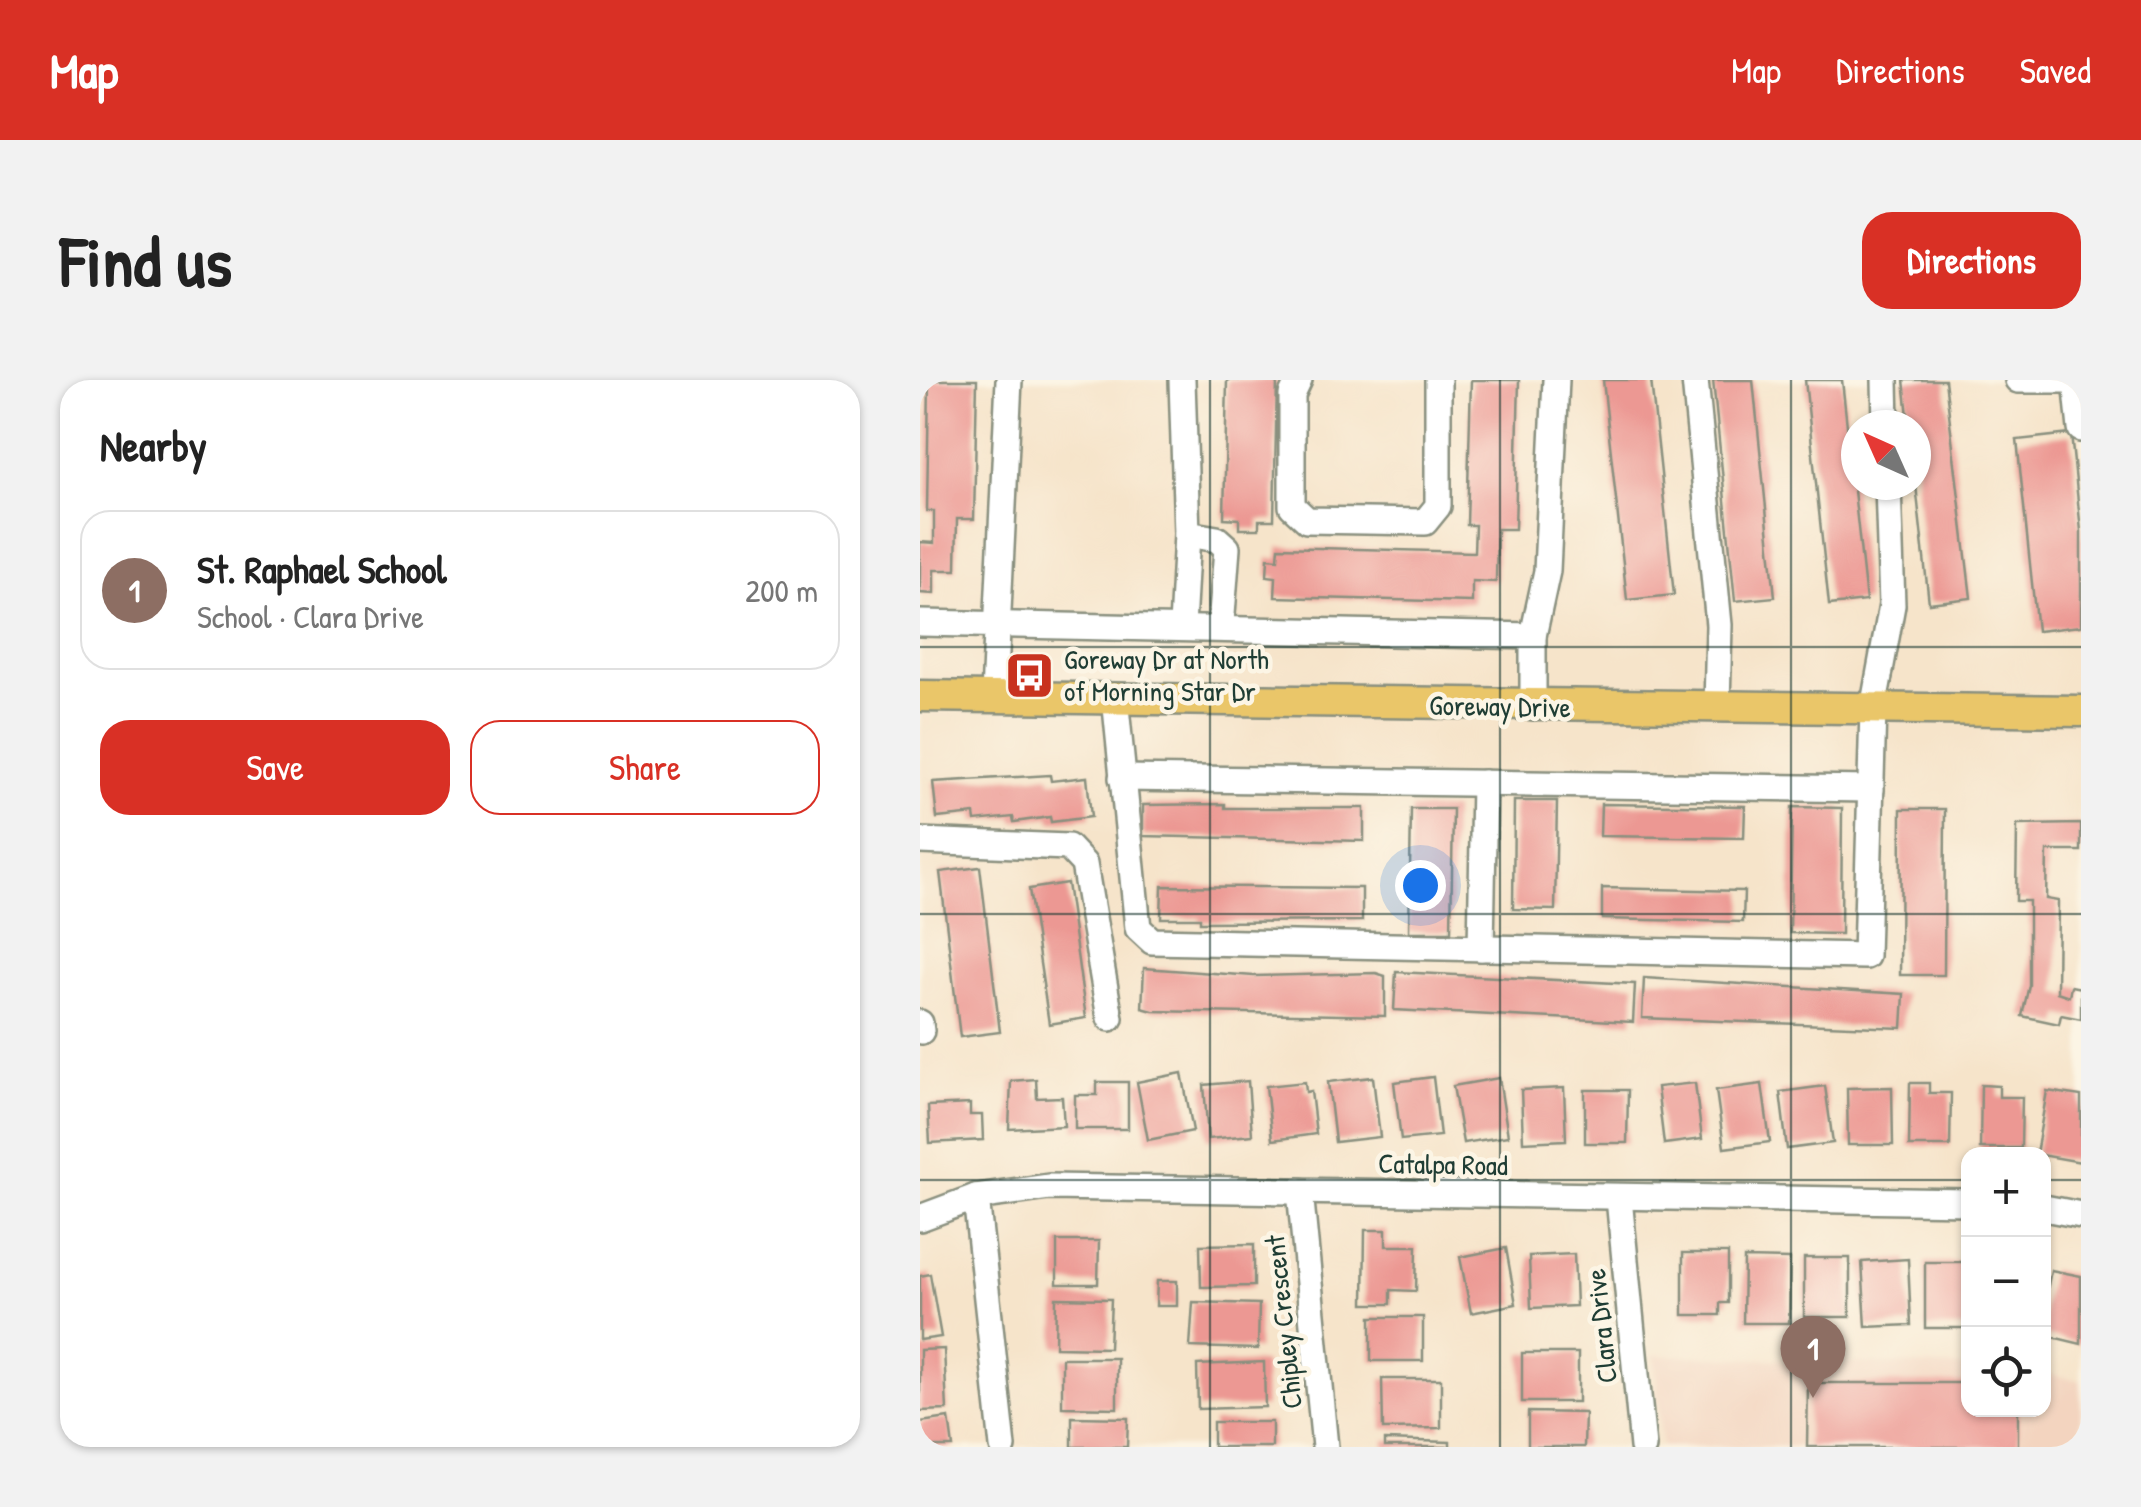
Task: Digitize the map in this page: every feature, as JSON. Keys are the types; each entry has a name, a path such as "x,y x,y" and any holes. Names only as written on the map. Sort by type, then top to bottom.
{"main road":[{"name":"Goreway Drive","path":"920,696 1534,707 2081,711"}],"street":[{"path":"994,695 1010,380"},
{"path":"1182,380 1187,534 1182,626"},
{"path":"1299,380 1292,395 1292,506 1306,520 1425,522 1438,506 1438,380"},
{"path":"1534,707 1533,636 1547,571 1556,380"},
{"path":"1695,380 1719,625 1717,706"},
{"path":"1885,380 1886,410"},
{"path":"2018,380 2076,380 2081,429"},
{"path":"1115,697 1136,917 1144,937 1160,942 1866,956 1873,709 1892,605 1888,500"},
{"path":"1187,534 1217,539 1226,548 1220,628"},
{"path":"920,623 1533,636"},
{"path":"1122,778 1870,789"},
{"path":"1481,948 1484,784"},
{"path":"920,841 1068,848 1084,864 1110,1018"},
{"path":"920,1023 921,1031"},
{"name":"Catalpa Road","path":"920,1218 976,1197 1049,1187 1961,1202"},
{"name":"Chipley Crescent","path":"1300,1191 1325,1447"},
{"path":"976,1197 1004,1447"},
{"name":"Clara Drive","path":"1619,1198 1643,1447"},
{"path":"2051,1209 2081,1215"}],"shaded area":[{"path":"1654,1355 1961,1367 1961,1417 2051,1417 2051,1375 2081,1381 2081,1447 1662,1447"}],"building":[{"path":"929,380 977,380 974,519 957,519 956,570 934,570 934,594 920,593 920,542 934,543 934,511 927,511"},
{"path":"1227,380 1277,380 1274,520 1259,520 1259,529 1239,529 1239,519 1224,518"},
{"path":"1471,380 1519,380 1515,529 1497,529 1496,582 1472,581 1472,602 1275,597 1276,577 1267,576 1268,558 1278,559 1279,547 1474,552 1475,525 1467,525"},
{"path":"1603,380 1651,380 1674,595 1627,600"},
{"path":"1713,380 1753,380 1775,597 1735,601"},
{"path":"1805,380 1842,380 1845,410 1841,410 1841,500 1855,500 1866,601 1829,605"},
{"path":"1904,380 1945,380 1971,598 1929,603 1918,500 1931,500 1931,410 1907,410"},
{"path":"2071,434 2081,531 2081,626 2037,631 2017,440"},
{"path":"1050,775 1051,781 1087,777 1091,817 1051,822 1050,817 1014,822 1013,817 975,821 974,814 937,818 933,782"},
{"path":"1514,801 1557,801 1555,910 1513,909"},
{"path":"1225,804 1225,808 1364,808 1364,841 1143,836 1143,805"},
{"path":"1601,804 1745,806 1744,838 1600,836"},
{"path":"1792,807 1842,808 1841,934 1790,933"},
{"path":"1411,809 1453,809 1451,932 1409,932"},
{"path":"1901,809 1945,809 1944,975 1900,975"},
{"path":"2081,824 2081,851 2047,851 2046,899 2058,901 2057,992 2069,996 2071,986 2081,988 2081,1019 2061,1015 2059,1024 2022,1016 2029,985 2029,901 2016,901 2017,825"},
{"path":"980,867 1000,1032 960,1037 940,872"},
{"path":"1067,883 1086,1018 1049,1024 1029,889"},
{"path":"1162,886 1362,888 1362,921 1200,922 1200,918 1161,918"},
{"path":"1602,888 1744,891 1743,922 1602,919"},
{"path":"1144,968 1254,976 1376,973 1385,976 1385,1016 1153,1011 1142,1008"},
{"path":"1396,972 1635,984 1633,1022 1394,1010"},
{"path":"1644,978 1904,994 1902,1028 1642,1018"},
{"path":"1182,1073 1193,1131 1148,1140 1137,1082"},
{"path":"1373,1077 1380,1137 1335,1142 1328,1082"},
{"path":"1433,1077 1440,1136 1401,1140 1394,1082"},
{"path":"1499,1078 1508,1136 1463,1143 1453,1086"},
{"path":"1036,1079 1037,1098 1062,1097 1064,1126 1009,1129 1011,1081"},
{"path":"1248,1081 1252,1135 1208,1139 1204,1085"},
{"path":"1097,1082 1128,1082 1128,1129 1075,1129 1075,1095 1097,1095"},
{"path":"1305,1082 1306,1092 1311,1091 1316,1134 1272,1140 1266,1086"},
{"path":"1695,1083 1702,1139 1664,1144 1657,1087"},
{"path":"1910,1083 1929,1083 1929,1093 1951,1093 1950,1146 1909,1146"},
{"path":"1762,1084 1770,1142 1724,1148 1716,1090"},
{"path":"1981,1085 1999,1086 1999,1097 2022,1097 2021,1147 1980,1147"},
{"path":"1825,1086 1833,1143 1787,1149 1780,1092"},
{"path":"1892,1087 1893,1145 1848,1145 1847,1088"},
{"path":"1564,1088 1566,1140 1523,1142 1521,1090"},
{"path":"1585,1090 1628,1090 1627,1143 1585,1143"},
{"path":"2047,1091 2081,1096 2081,1162 2051,1157 2051,1147 2037,1147"},
{"path":"970,1104 970,1115 982,1115 983,1140 930,1143 928,1106"},
{"path":"1365,1230 1386,1230 1386,1246 1417,1246 1416,1291 1391,1290 1391,1304 1364,1304"},
{"path":"1057,1241 1099,1241 1098,1284 1057,1284"},
{"path":"1254,1244 1254,1286 1201,1287 1200,1245"},
{"path":"1506,1248 1516,1304 1471,1313 1460,1257"},
{"path":"1683,1253 1728,1253 1728,1303 1720,1303 1720,1315 1683,1315"},
{"path":"1574,1254 1576,1306 1531,1308 1529,1256"},
{"path":"1744,1258 1790,1259 1789,1323 1743,1323"},
{"path":"1804,1258 1850,1258 1850,1317 1804,1317"},
{"path":"1908,1259 1911,1325 1866,1327 1862,1262"},
{"path":"1925,1262 1961,1262 1961,1328 1925,1328"},
{"path":"2051,1270 2081,1276 2081,1344 2051,1337"},
{"path":"930,1274 941,1337 920,1340 920,1276"},
{"path":"1157,1281 1177,1281 1177,1306 1156,1306"},
{"path":"1056,1298 1111,1299 1109,1348 1055,1347"},
{"path":"1193,1302 1259,1304 1258,1349 1190,1347"},
{"path":"1371,1317 1423,1317 1423,1361 1371,1361"},
{"path":"944,1349 947,1410 920,1411 920,1350"},
{"path":"1522,1353 1578,1353 1578,1402 1522,1402"},
{"path":"1062,1358 1117,1358 1117,1408 1062,1407"},
{"path":"1264,1362 1265,1407 1198,1409 1197,1365"},
{"path":"1382,1379 1441,1379 1441,1428 1383,1429"},
{"path":"1808,1383 1961,1383 1961,1417 2018,1417 2018,1447 1807,1447"},
{"path":"1528,1412 1585,1413 1584,1447 1528,1447"},
{"path":"1072,1417 1128,1418 1127,1447 1072,1447"},
{"path":"949,1418 953,1447 920,1447 920,1422"},
{"path":"1213,1422 1272,1422 1272,1447 1213,1447"},
{"path":"1385,1440 1450,1442 1450,1447 1385,1447"}],"place":[{"name":"Goreway Dr at North of Morning Star Dr","path":"1029,675"},
{"name":"St. Raphael School","path":"1813,1398"}]}
